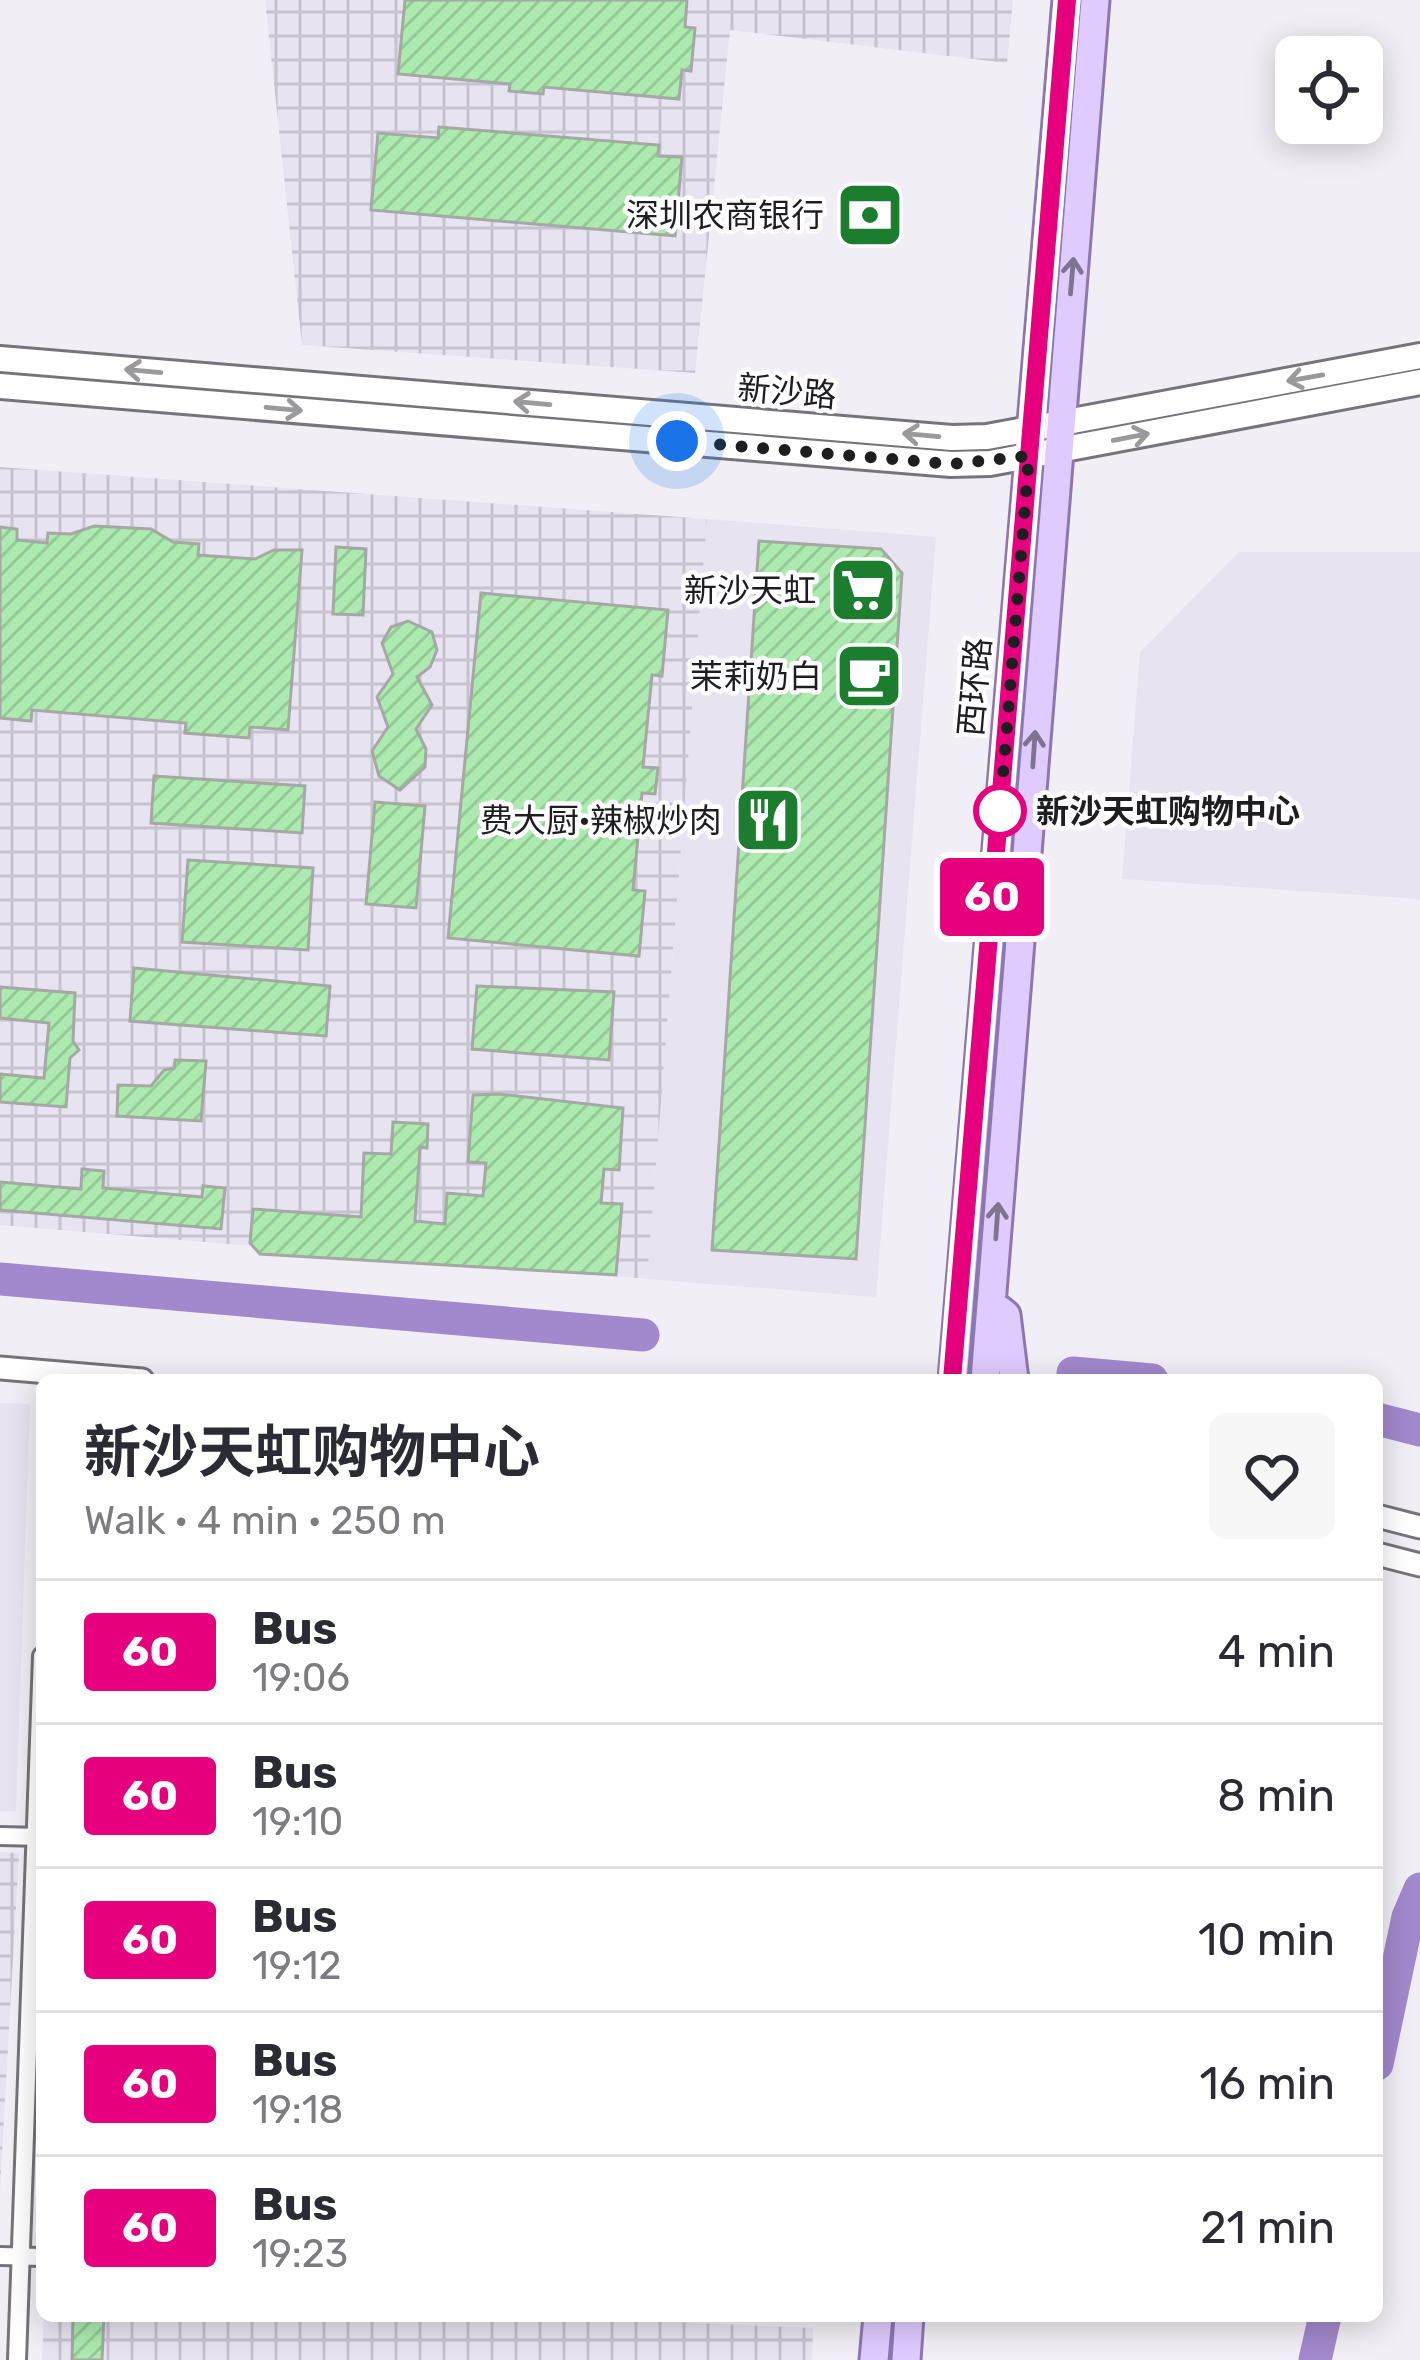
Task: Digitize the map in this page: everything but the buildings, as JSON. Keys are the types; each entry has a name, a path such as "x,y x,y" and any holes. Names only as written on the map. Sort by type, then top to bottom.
{"main road":[{"name":"西环路","path":"986,1374 1067,0"},
{"name":"西环路","path":"953,1374 1044,440 1095,0"},
{"name":"新沙路","path":"0,386 951,464 1420,356"},
{"name":"新沙路","path":"0,359 952,438 1044,440 1420,382"},
{"path":"991,1302 1006,1315 1013,1374"},
{"path":"874,2360 877,2322"},
{"path":"905,2360 908,2322"}],"street":[{"path":"0,1368 39,1374"},
{"path":"1383,1518 1420,1527"},
{"path":"1383,1556 1420,1565"},
{"path":"0,1836 36,1837"},
{"path":"17,2360 36,1907"},
{"path":"0,2255 36,2257"}],"shaded area":[{"path":"265,0 1013,0 1007,63 730,30 695,373 302,345"},
{"path":"0,467 707,519 647,1279 0,1225"},
{"path":"707,519 936,537 876,1297 647,1279"},
{"path":"1239,552 1420,552 1420,899 1122,879 1140,652"},
{"path":"0,1403 30,1404 16,1811 0,1811"},
{"path":"0,1852 19,1853 0,2190"},
{"path":"44,2322 673,2322 813,2328 812,2360 42,2360"}],"waterway":[{"path":"0,1279 643,1335"},
{"path":"1073,1373 1084,1374"},
{"path":"1383,1421 1420,1430"},
{"path":"1383,2036 1408,1917 1420,1889"},
{"path":"1315,2360 1324,2322"}],"bus line":[{"name":"60","path":"952,1374 1067,0"}],"place":[{"name":"深圳农商银行","path":"870,215"},
{"name":"新沙天虹","path":"863,590"},
{"name":"茉莉奶白","path":"869,676"},
{"name":"新沙天虹购物中心","path":"1000,811"},
{"name":"费大厨·辣椒炒肉","path":"768,820"}],"route":[{"path":"677,441 951,464 1029,456 1000,811"}]}
